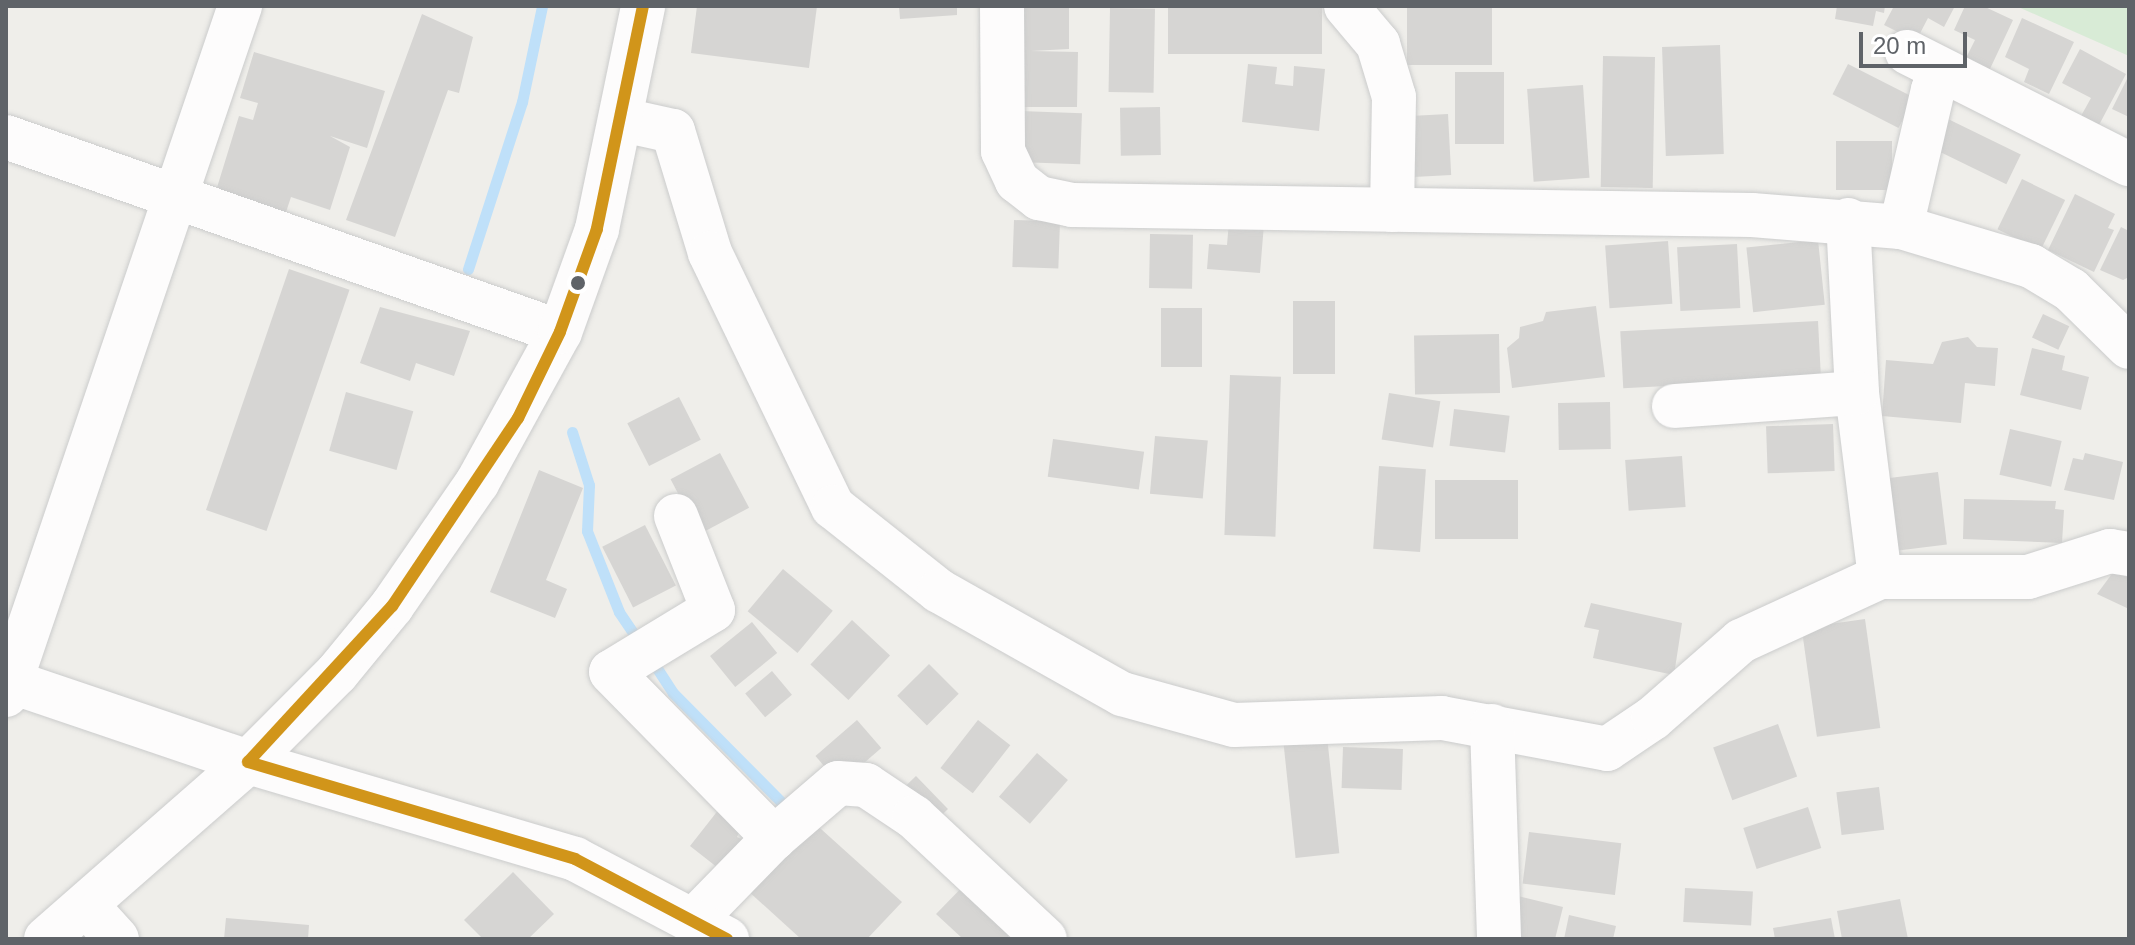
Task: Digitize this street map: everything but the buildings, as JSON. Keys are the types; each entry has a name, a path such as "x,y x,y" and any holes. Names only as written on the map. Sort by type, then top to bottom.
{"street":[{"path":"240,6 7,686 248,762 575,859 711,929 786,828 838,783 866,785 914,817 1045,939"},
{"path":"46,939 88,907 248,762 392,606 518,418 560,332 597,229 623,120 643,6"},
{"path":"1002,6 1003,151 1017,181 1039,198 1072,205 1848,220 1901,227 2031,266 2071,290 2129,347"},
{"path":"1346,6 1378,44 1394,97 1392,210"},
{"path":"1901,227 1933,90 1925,62 2129,164"},
{"path":"623,120 673,131 710,253 833,507 939,591 1122,694 1234,725 1442,718 1607,749 1653,718 1741,641 1880,577 2028,577 2110,551 2129,554"},
{"path":"6,137 560,332"},
{"path":"1848,220 1857,393 1880,577"},
{"path":"1674,406 1857,393"},
{"path":"676,516 713,610 611,672 786,828"},
{"path":"1492,726 1499,939"},
{"path":"88,907 117,939"}],"green space":[{"path":"2016,6 2129,6 2129,56"}],"waterway":[{"path":"468,269 522,102 542,6"},
{"path":"572,432 589,485 587,531 619,612 641,645"},
{"path":"651,659 673,693 790,811"}],"transit line":[{"path":"643,6 597,229 560,332 518,418 392,606 248,762 575,859 727,939"}]}
